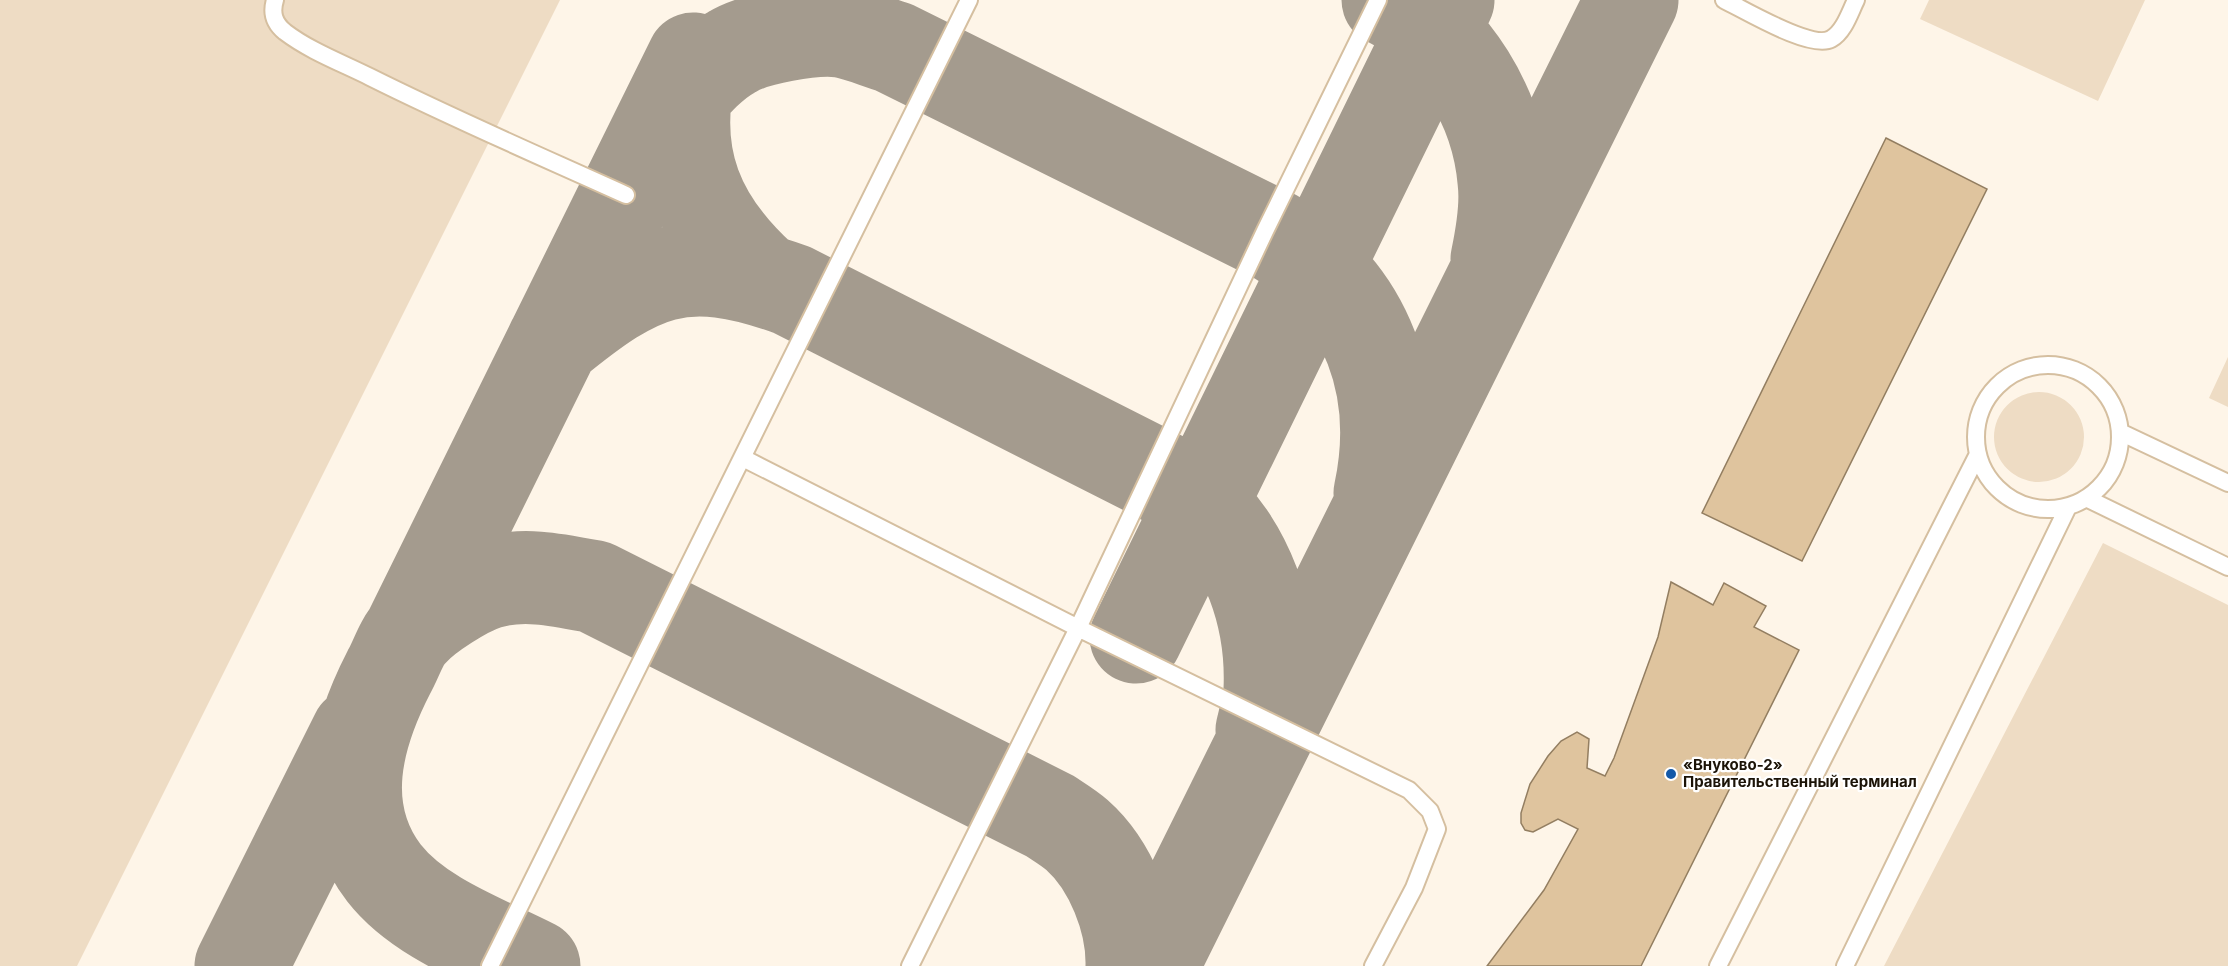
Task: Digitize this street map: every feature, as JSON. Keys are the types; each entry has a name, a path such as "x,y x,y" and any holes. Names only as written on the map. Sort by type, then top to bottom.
{"lane":[{"path":"275,0 272,9 274,19 283,31 302,42 410,97 626,195"},
{"path":"490,966 969,0"},
{"path":"910,966 1078,628 1265,231 1378,0"},
{"path":"1724,0 1799,36 1823,42 1833,38 1842,28 1856,0"},
{"path":"2052,364 2074,369 2095,381 2115,408 2120,432 2118,456 2107,478 2086,498 2067,509 2039,508 2015,501 1988,477 1978,454 1977,420 1992,391 2011,374 2027,367 2052,364"},
{"path":"2120,432 2228,483"},
{"path":"1718,966 1978,454"},
{"path":"743,458 1078,628 1409,790 1421,801 1437,829 1414,888 1373,966"},
{"path":"2086,498 2228,567"},
{"path":"1845,966 2067,509"}],"shaded area":[{"path":"0,0 560,0 77,966 0,966"},
{"path":"1929,0 2145,0 2098,101 1920,19"},
{"path":"2228,357 2228,407 2209,398"},
{"path":"2039,392 2056,395 2071,405 2081,420 2084,437 2081,454 2071,469 2056,479 2039,482 2022,479 2007,469 1997,454 1994,437 1997,420 2007,405 2022,395"},
{"path":"2103,543 2228,605 2228,966 1884,966"}],"building":[{"path":"1886,138 1987,189 1802,561 1702,513"},
{"name":"«Внуково-2» Правительственный терминал","path":"1671,582 1713,605 1724,583 1766,606 1754,627 1799,650 1641,966 1487,966 1544,890 1578,829 1558,819 1533,832 1525,830 1521,823 1521,813 1530,784 1561,741 1577,732 1589,739 1587,768 1605,776 1614,758 1658,637"}],"taxiway":[{"path":"1388,0 1412,14 1433,32 1469,76 1482,100 1493,127 1500,154 1505,191 1497,259"},
{"path":"1136,637 1448,0"},
{"path":"1152,966 1632,0"},
{"path":"665,116 713,65 742,47 784,35 840,31 893,47 1276,237 1308,260 1335,286 1356,315 1371,347 1381,382 1386,417 1386,455 1380,493"},
{"path":"410,632 693,59"},
{"path":"690,70 685,102 684,131 687,159 694,185 721,234 762,279"},
{"path":"553,342 612,298 638,284 664,274 691,270 720,271 754,278 792,290 1155,474 1187,493 1211,514 1228,535 1253,583 1267,636 1270,663 1270,690 1262,730"},
{"path":"534,966 434,916 398,889 384,873 369,849 360,824 356,799 356,773 360,747 377,696 407,636 436,611 468,591 487,583 514,578 541,578 595,587 1050,816 1074,832 1089,847 1110,878 1129,931 1132,966"},
{"path":"241,966 357,734"}],"place":[{"name":"«Внуково-2» Правительственный терминал","path":"1671,774"}]}
